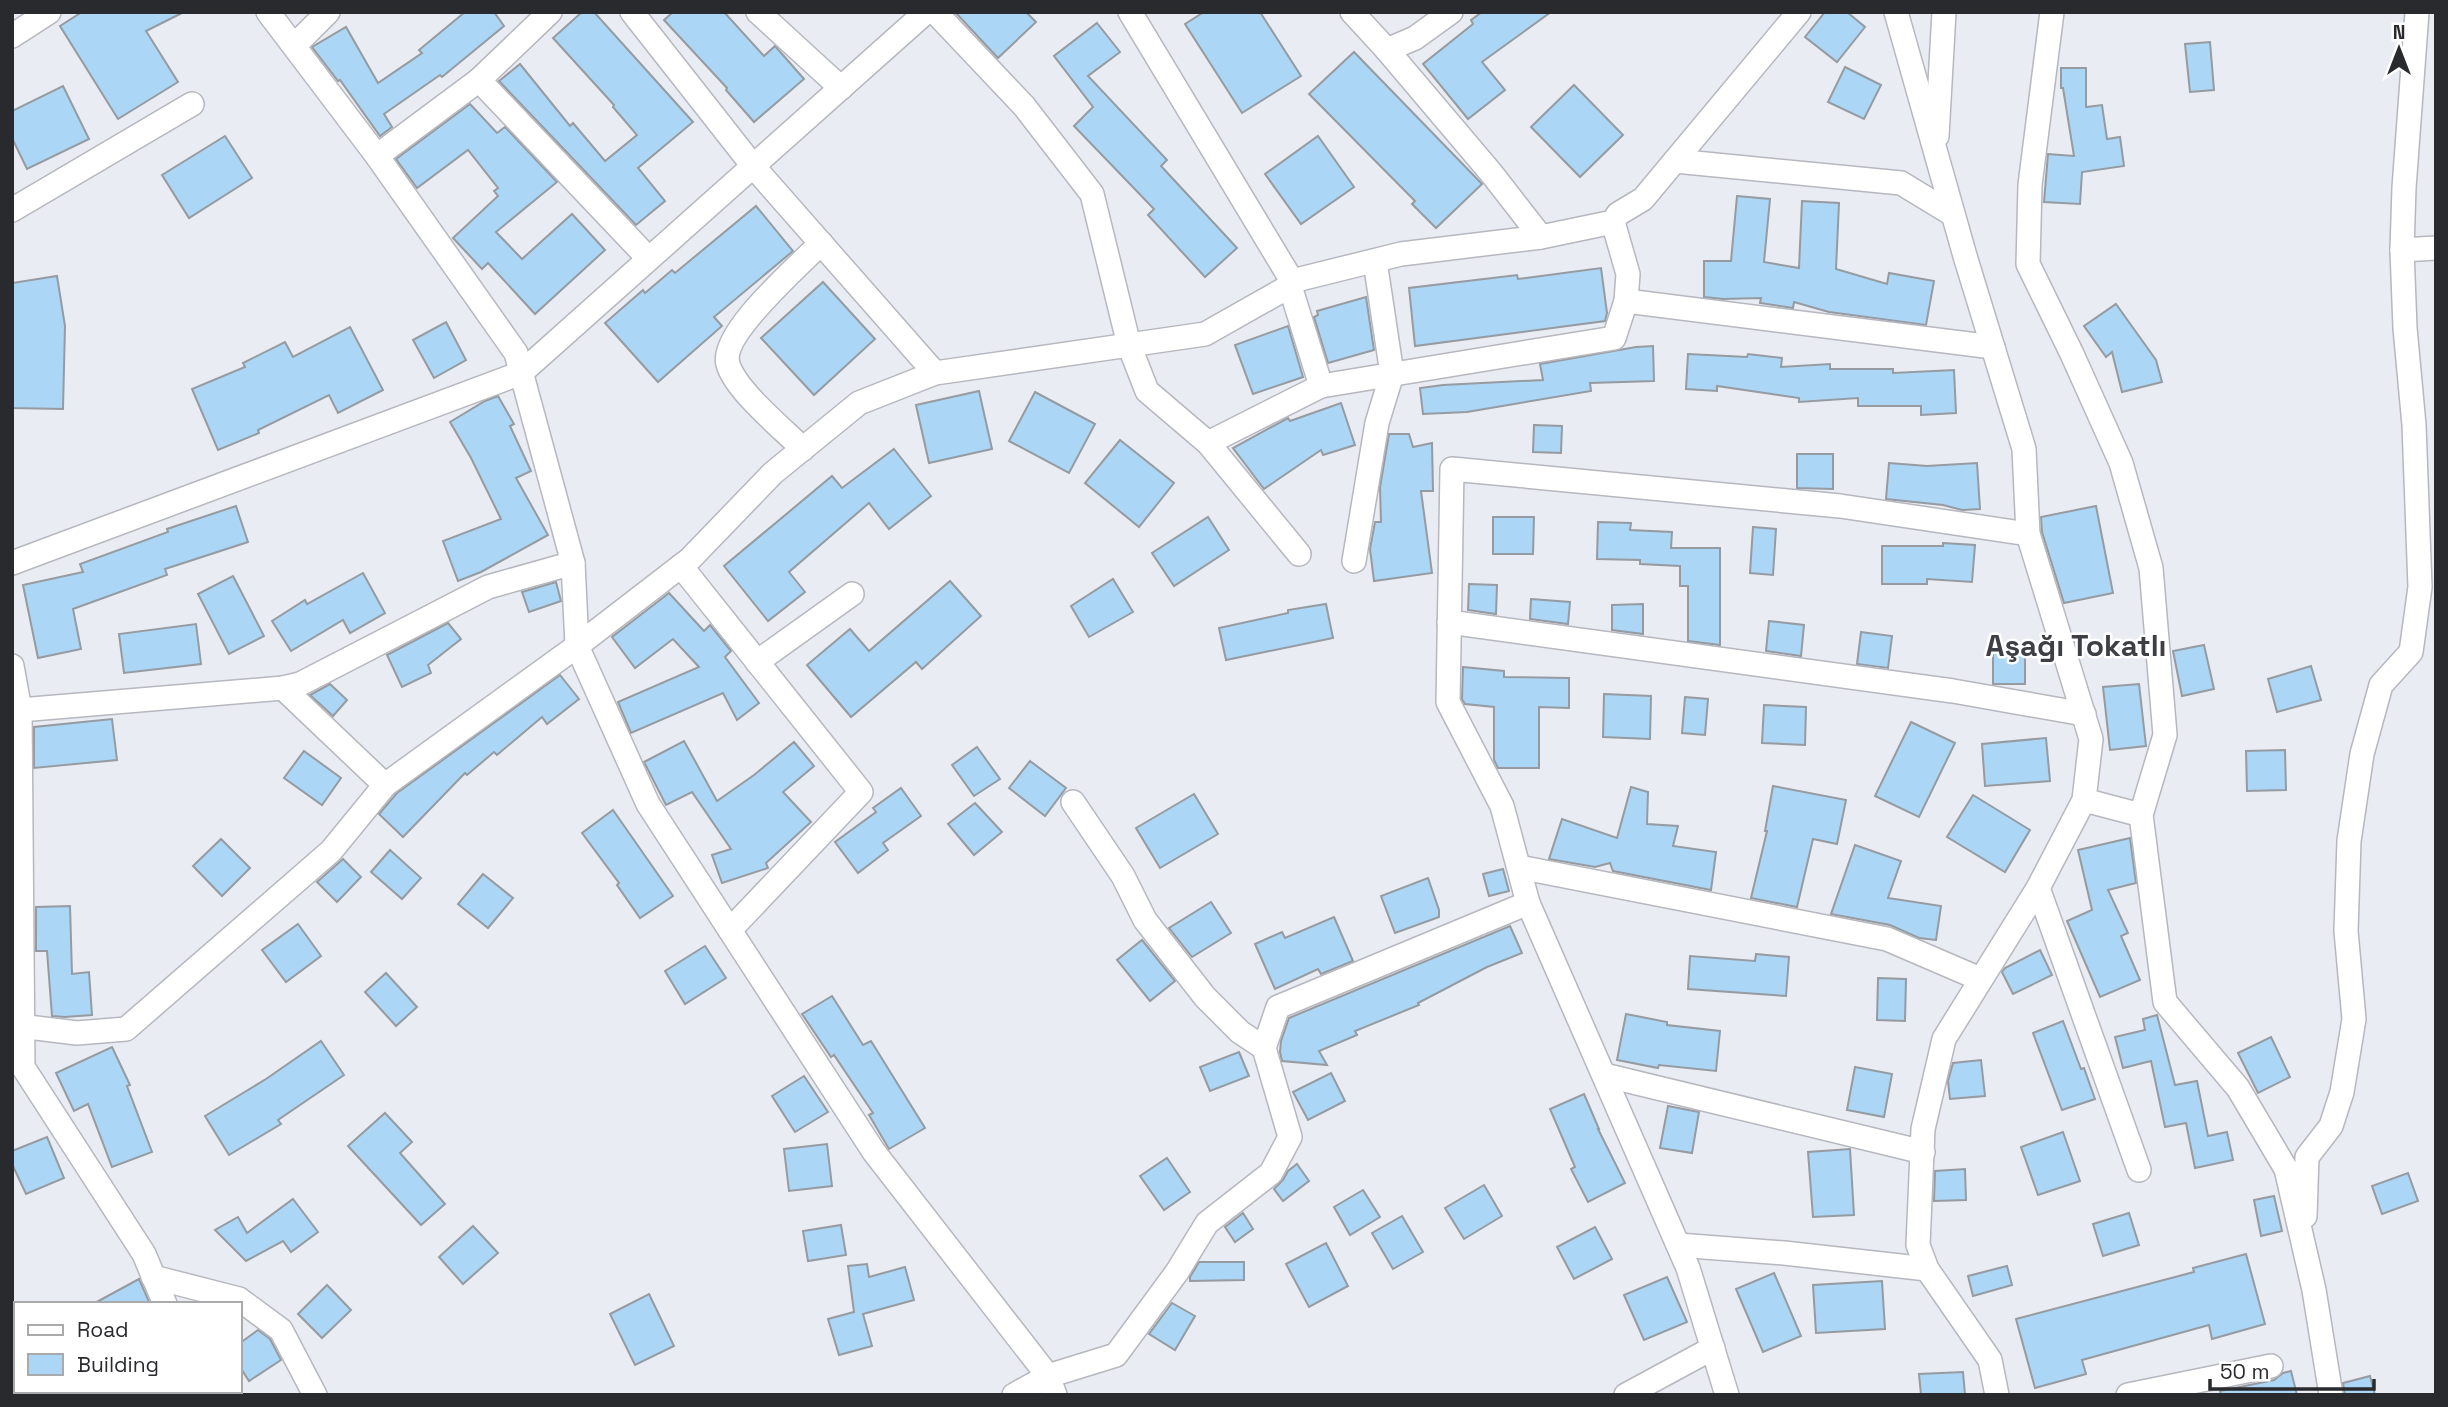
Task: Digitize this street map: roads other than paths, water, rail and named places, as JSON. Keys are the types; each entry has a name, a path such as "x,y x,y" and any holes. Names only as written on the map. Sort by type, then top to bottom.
{"street":[{"path":"12,36 49,12"},
{"path":"268,12 377,156 516,353 573,563 577,646 648,804 874,1152 1051,1385"},
{"path":"295,45 328,12"},
{"path":"377,156 480,80 550,12"},
{"path":"632,12 753,166 935,373"},
{"path":"758,12 841,88"},
{"path":"12,564 521,373 926,12"},
{"path":"935,12 1024,106 1091,194 1129,345 1147,391 1208,443 1299,554"},
{"path":"1130,12 1291,283 1321,386"},
{"path":"1352,12 1492,174 1541,237"},
{"path":"1387,50 1415,38 1451,12"},
{"path":"17,1026 77,1033 126,1029 331,851 385,785 577,646 681,566 773,473 859,403 935,373 1205,334 1291,283 1401,254 1541,237 1613,222 1618,214 1643,199 1799,12"},
{"path":"1896,12 1952,214 2024,449 2028,534 2091,739 2084,800 2038,888 1944,1039 1923,1129 1919,1245 1927,1269 1990,1360 1997,1395"},
{"path":"1936,156 1944,12"},
{"path":"2052,12 2030,185 2028,264 2121,463 2151,568 2165,735 2141,815 2165,1002 2238,1088 2286,1170 2315,1290 2331,1395"},
{"path":"2304,1246 2307,1157 2331,1126 2342,1092 2354,1018 2346,918 2349,841 2362,754 2381,685 2411,652 2420,587 2414,425 2405,328 2402,250 2417,12"},
{"path":"480,80 648,258"},
{"path":"12,210 192,104"},
{"path":"1675,161 1901,183 1952,214"},
{"path":"1208,443 1321,386 1614,338 1626,301 1628,274 1613,222"},
{"path":"803,449 738,384 727,363 727,349 741,325 821,243"},
{"path":"2402,250 2436,248"},
{"path":"1354,561 1377,423 1392,374 1375,261"},
{"path":"1626,301 1993,347"},
{"path":"1727,1395 1688,1268 1528,903 1502,806 1448,702 1452,469 1840,506 2028,534"},
{"path":"16,708 283,688 300,684 488,587 573,563"},
{"path":"681,566 861,792 730,930"},
{"path":"757,662 852,594"},
{"path":"1449,622 1953,691 2084,715"},
{"path":"12,666 16,708 17,1026 23,1066 144,1254 164,1302"},
{"path":"283,688 385,785"},
{"path":"2084,800 2141,815"},
{"path":"1073,803 1123,876 1145,920 1179,964 1205,997 1240,1032 1264,1048"},
{"path":"1519,867 1887,939 1980,978"},
{"path":"2038,888 2139,1170"},
{"path":"1014,1395 1051,1385 1116,1355 1177,1272 1206,1223 1271,1173 1290,1137 1264,1048 1278,1007 1528,903"},
{"path":"1604,1074 1923,1152"},
{"path":"1678,1245 1784,1253 1927,1269"},
{"path":"153,1277 239,1299 281,1329 315,1395"},
{"path":"1626,1395 1713,1348"},
{"path":"2128,1395 2271,1366"}],"district":[{"name":"Aşağı Tokatlı","path":"2076,646"}]}
